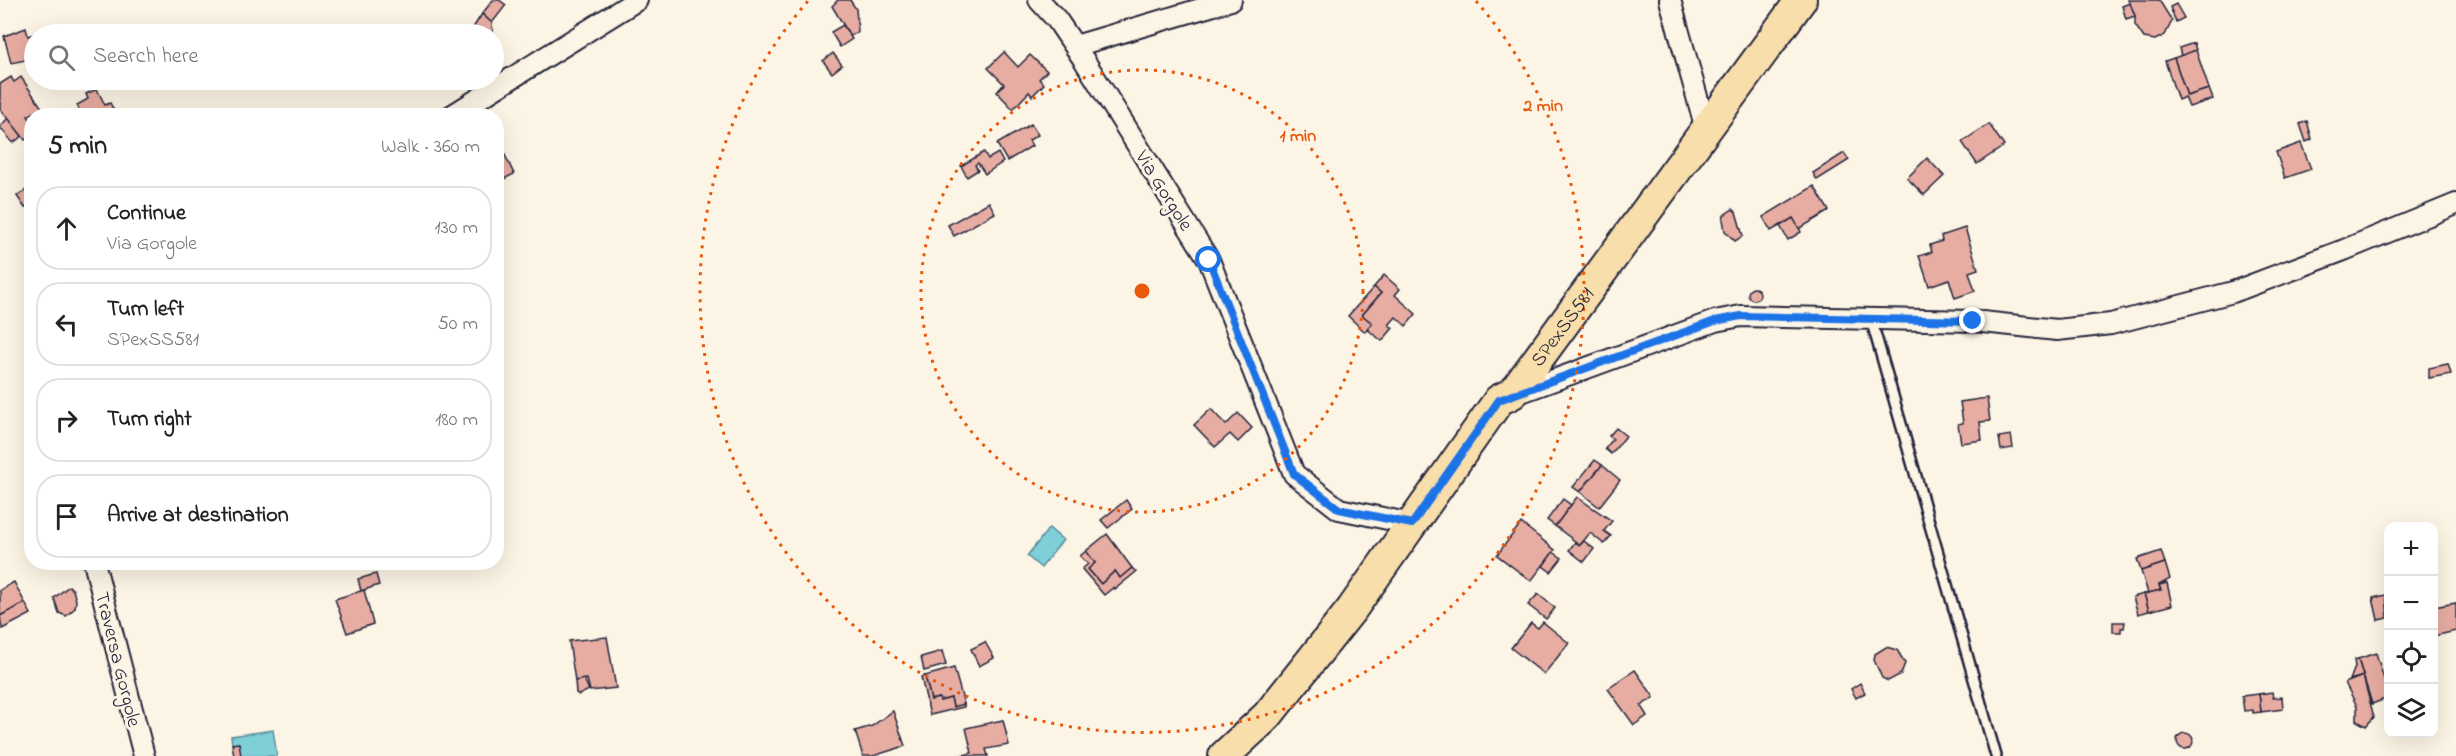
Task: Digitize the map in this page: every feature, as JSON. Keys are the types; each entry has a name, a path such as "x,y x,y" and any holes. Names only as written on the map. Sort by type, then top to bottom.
{"main road":[{"name":"SPexSS581","path":"1224,756 1267,716 1352,609 1499,400 1513,393 1801,0"}],"street":[{"path":"504,83 637,0"},
{"name":"Via Gorgole","path":"1039,0 1057,20 1075,46 1209,260 1294,474 1339,509 1412,524"},
{"path":"1075,46 1231,0"},
{"path":"1670,0 1706,129"},
{"path":"464,108 493,90"},
{"path":"1499,400 1715,321 1741,316 1973,321 2057,330 2111,324 2233,292 2456,204"},
{"name":"Traversa Gorgole","path":"96,570 144,756"}],"lane":[{"path":"1871,319 1996,756"}],"water":[{"path":"1049,528 1063,540 1041,568 1027,556"},
{"path":"273,730 277,756 241,756 239,743 232,744 231,736"}],"building":[{"path":"493,0 499,0 506,5 492,23 482,14"},
{"path":"838,0 850,0 856,9 858,32 850,36 832,6"},
{"path":"2128,0 2159,0 2172,21 2165,35 2155,40 2144,38 2135,25 2135,16"},
{"path":"2130,3 2135,16 2126,19 2122,6"},
{"path":"2176,4 2184,18 2176,22 2170,7"},
{"path":"482,14 492,24 476,24"},
{"path":"843,25 852,39 840,47 831,32"},
{"path":"24,29 24,60 11,63 4,36"},
{"path":"2194,43 2196,50 2181,56 2179,48"},
{"path":"2196,50 2209,89 2187,96 2174,58"},
{"path":"1004,52 1018,67 1030,55 1047,71 1039,79 1044,84 1032,96 1029,92 1013,109 997,92 1004,84 988,68"},
{"path":"833,53 842,65 832,73 823,61"},
{"path":"2174,58 2187,96 2209,89 2213,99 2189,107 2185,97 2178,100 2165,61"},
{"path":"11,77 14,82 21,77 24,81 24,90 30,90 42,108 24,108 24,139 0,109 0,84"},
{"path":"98,90 105,105 110,103 113,108 78,108 77,105 88,99 86,94"},
{"path":"8,118 22,136 13,143 0,127"},
{"path":"2307,121 2312,139 2306,142 2300,124"},
{"path":"1031,124 1038,135 1029,140 1032,146 1007,161 997,144"},
{"path":"1989,124 2004,146 1977,164 1962,142"},
{"path":"2301,143 2311,169 2285,178 2276,152"},
{"path":"984,152 988,159 998,153 1003,162 985,174 978,163 975,165 978,170 967,177 961,166"},
{"path":"504,153 514,174 504,179"},
{"path":"1844,153 1849,160 1817,180 1813,173"},
{"path":"1927,158 1944,176 1924,195 1907,178"},
{"path":"1814,186 1829,211 1799,229 1793,218 1771,231 1763,217"},
{"path":"24,191 24,206 17,196"},
{"path":"989,202 995,213 954,236 948,225"},
{"path":"1733,209 1743,236 1735,241 1725,231 1723,219 1724,215"},
{"path":"1793,218 1801,232 1788,240 1780,226"},
{"path":"1965,228 1978,269 1969,272 1975,291 1955,298 1949,279 1929,286 1919,256 1932,252 1930,245 1942,241 1941,236"},
{"path":"1384,275 1400,289 1395,295 1416,314 1406,326 1396,317 1389,325 1393,328 1382,341 1367,329 1372,323 1362,315 1381,293 1374,287"},
{"path":"1374,287 1381,293 1362,315 1372,323 1365,332 1348,316"},
{"path":"1756,288 1760,294 1756,300 1752,300 1748,292"},
{"path":"2448,364 2451,374 2429,378 2429,368"},
{"path":"1987,398 1990,421 1980,422 1982,440 1961,443 1958,424 1963,423 1960,402"},
{"path":"1211,409 1226,425 1238,413 1252,428 1238,442 1230,434 1215,447 1194,425"},
{"path":"1616,428 1626,436 1611,454 1605,449 1613,439 1609,436"},
{"path":"2011,435 2013,448 2001,450 1999,437"},
{"path":"1595,460 1602,465 1580,492 1573,487"},
{"path":"1602,465 1620,480 1599,507 1580,492"},
{"path":"1577,497 1612,521 1604,531 1611,536 1604,544 1590,533 1580,545 1555,526"},
{"path":"1563,499 1571,505 1555,526 1547,520"},
{"path":"1126,500 1132,509 1108,528 1101,520"},
{"path":"1521,523 1555,550 1531,581 1497,555"},
{"path":"1107,534 1132,568 1120,578 1115,571 1101,584 1088,569 1095,563 1086,551"},
{"path":"1584,541 1594,549 1584,562 1569,550 1575,542 1580,545"},
{"path":"1086,551 1095,563 1088,569 1101,584 1115,571 1120,578 1132,568 1136,572 1104,595 1082,569 1088,564 1080,556"},
{"path":"2161,551 2165,563 2141,571 2137,559"},
{"path":"1553,552 1562,558 1551,572 1543,566"},
{"path":"2165,563 2170,579 2159,585 2161,590 2148,593 2141,571"},
{"path":"376,574 379,585 361,591 358,579"},
{"path":"14,582 25,603 0,616 0,590"},
{"path":"2167,583 2172,605 2149,611 2144,594 2161,590 2159,585"},
{"path":"69,586 76,600 75,608 66,616 59,613 54,598"},
{"path":"364,590 373,624 347,633 335,599"},
{"path":"1538,594 1555,608 1546,619 1528,605"},
{"path":"2144,594 2149,611 2138,614 2133,597"},
{"path":"2384,595 2384,619 2378,620 2373,598"},
{"path":"25,603 31,614 2,629 0,616"},
{"path":"2456,603 2456,631 2438,635 2438,606"},
{"path":"1543,622 1569,643 1544,674 1511,648 1531,623 1538,628"},
{"path":"2113,622 2125,622 2121,632 2113,632"},
{"path":"607,637 616,688 590,691 587,679 575,681 569,641"},
{"path":"985,642 994,658 979,666 971,649"},
{"path":"1886,647 1897,650 1905,663 1901,674 1888,681 1882,678 1874,660 1875,654"},
{"path":"942,651 946,665 924,671 921,657"},
{"path":"2376,653 2384,679 2384,700 2372,704 2358,659"},
{"path":"2358,659 2363,676 2350,680 2355,667 2354,660"},
{"path":"954,668 964,704 953,707 951,698 940,701 939,698 931,700 925,676"},
{"path":"1635,670 1654,697 1641,706 1647,716 1634,725 1608,689"},
{"path":"925,676 931,700 939,698 940,701 951,698 953,707 964,704 964,707 930,715 921,677"},
{"path":"2363,676 2374,717 2366,726 2357,721 2357,706 2345,683"},
{"path":"584,679 589,690 579,695 576,693 575,681"},
{"path":"1860,683 1865,693 1856,698 1851,689"},
{"path":"2272,692 2273,698 2282,697 2283,709 2261,712 2259,694"},
{"path":"2259,694 2261,712 2244,711 2242,696"},
{"path":"893,711 905,746 873,756 863,756 855,731 872,726"},
{"path":"1003,720 1009,745 986,749 988,756 959,756 972,753 966,728"},
{"path":"2185,733 2193,741 2185,749 2177,741"},
{"path":"239,743 241,756 234,756 232,744"}],"route":[{"path":"1209,260 1294,474 1339,509 1412,524 1499,400 1715,321 1741,316 1973,321"}]}
